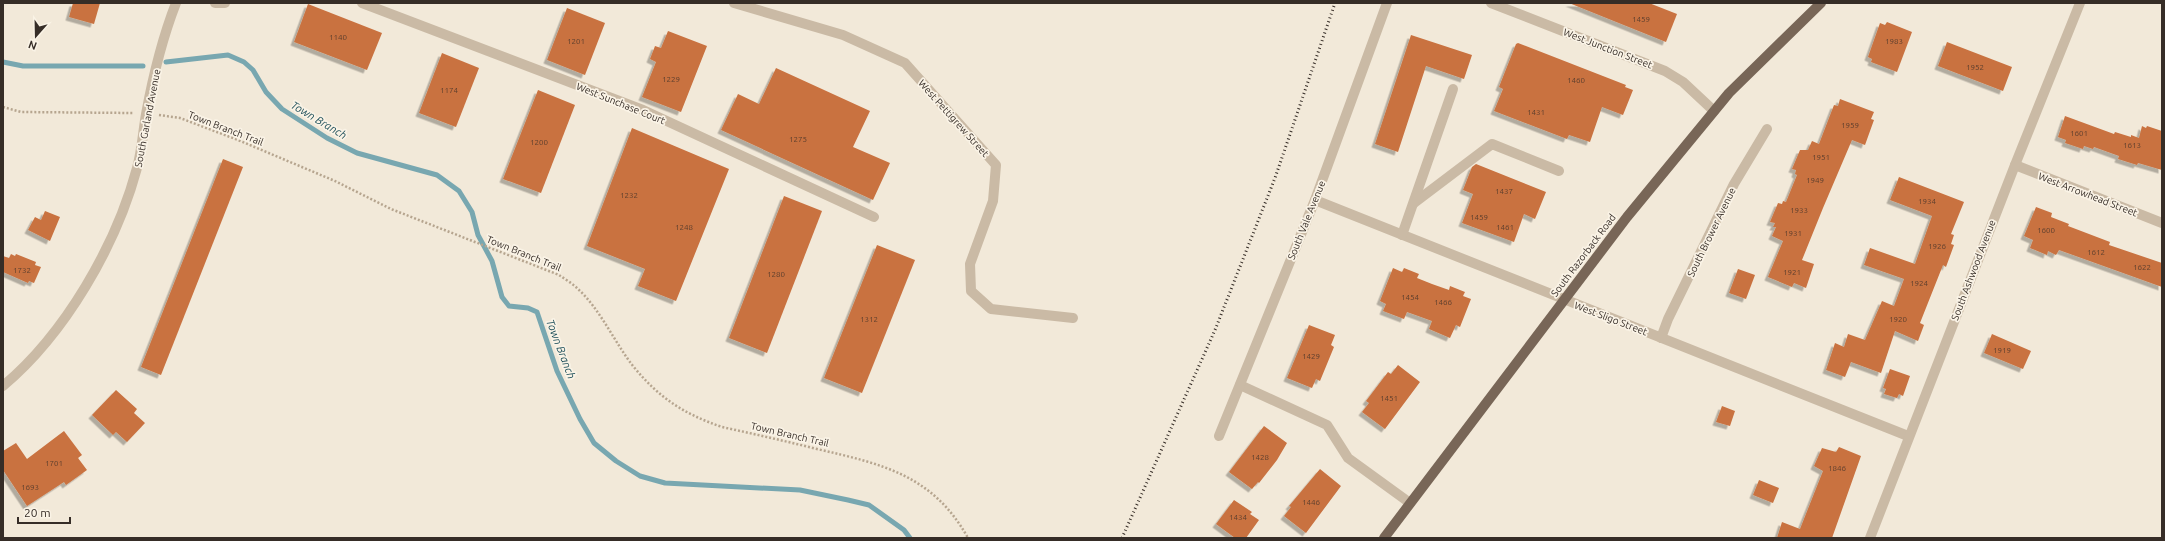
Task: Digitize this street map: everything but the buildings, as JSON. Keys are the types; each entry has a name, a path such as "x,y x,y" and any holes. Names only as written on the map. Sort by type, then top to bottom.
{"main road":[{"name":"South Razorback Road","path":"1384,538 1627,216 1729,93 1821,3"}],"street":[{"name":"South Garland Avenue","path":"3,386 23,369 52,335 78,300 104,254 137,167 163,38 176,3"},
{"path":"215,3 225,3"},
{"name":"West Sunchase Court","path":"362,3 643,110 874,218"},
{"name":"West Pettigrew Street","path":"734,3 843,35 905,63 996,165 993,201 970,264 971,291 991,309 1073,318"},
{"name":"South Vale Avenue","path":"1219,436 1315,200 1387,3"},
{"name":"West Junction Street","path":"1491,3 1665,71 1683,82 1714,112"},
{"name":"South Ashwood Avenue","path":"1870,538 1908,436 2014,165 2080,3"},
{"path":"1402,235 1453,89"},
{"name":"South Brower Avenue","path":"1661,338 1668,319 1734,184 1767,129"},
{"path":"1414,203 1492,144 1559,171"},
{"name":"West Arrowhead Street","path":"2014,165 2162,223"},
{"name":"West Sligo Street","path":"1315,200 1908,436"},
{"path":"1240,385 1326,425 1348,458 1410,503"}],"path":[{"name":"Town Branch Trail","path":"3,107 21,112 147,113 180,118 238,140 335,181 391,209 559,275 579,289 606,324 634,366 674,406 695,418 722,427 890,468 921,484 943,503 961,525 968,538"}],"waterway":[{"name":"Town Branch","path":"166,62 228,55 244,62 253,70 266,92 282,109 327,138 357,153 437,175 459,191 472,212 478,235 492,261 502,297 509,306 528,308 537,312 557,371 580,419 594,443 616,461 640,476 665,483 800,490 869,505 904,530 910,538"},
{"name":"Town Branch","path":"3,62 23,66 143,66"}],"railway":[{"path":"1122,538 1215,330 1275,178 1335,3"}]}
